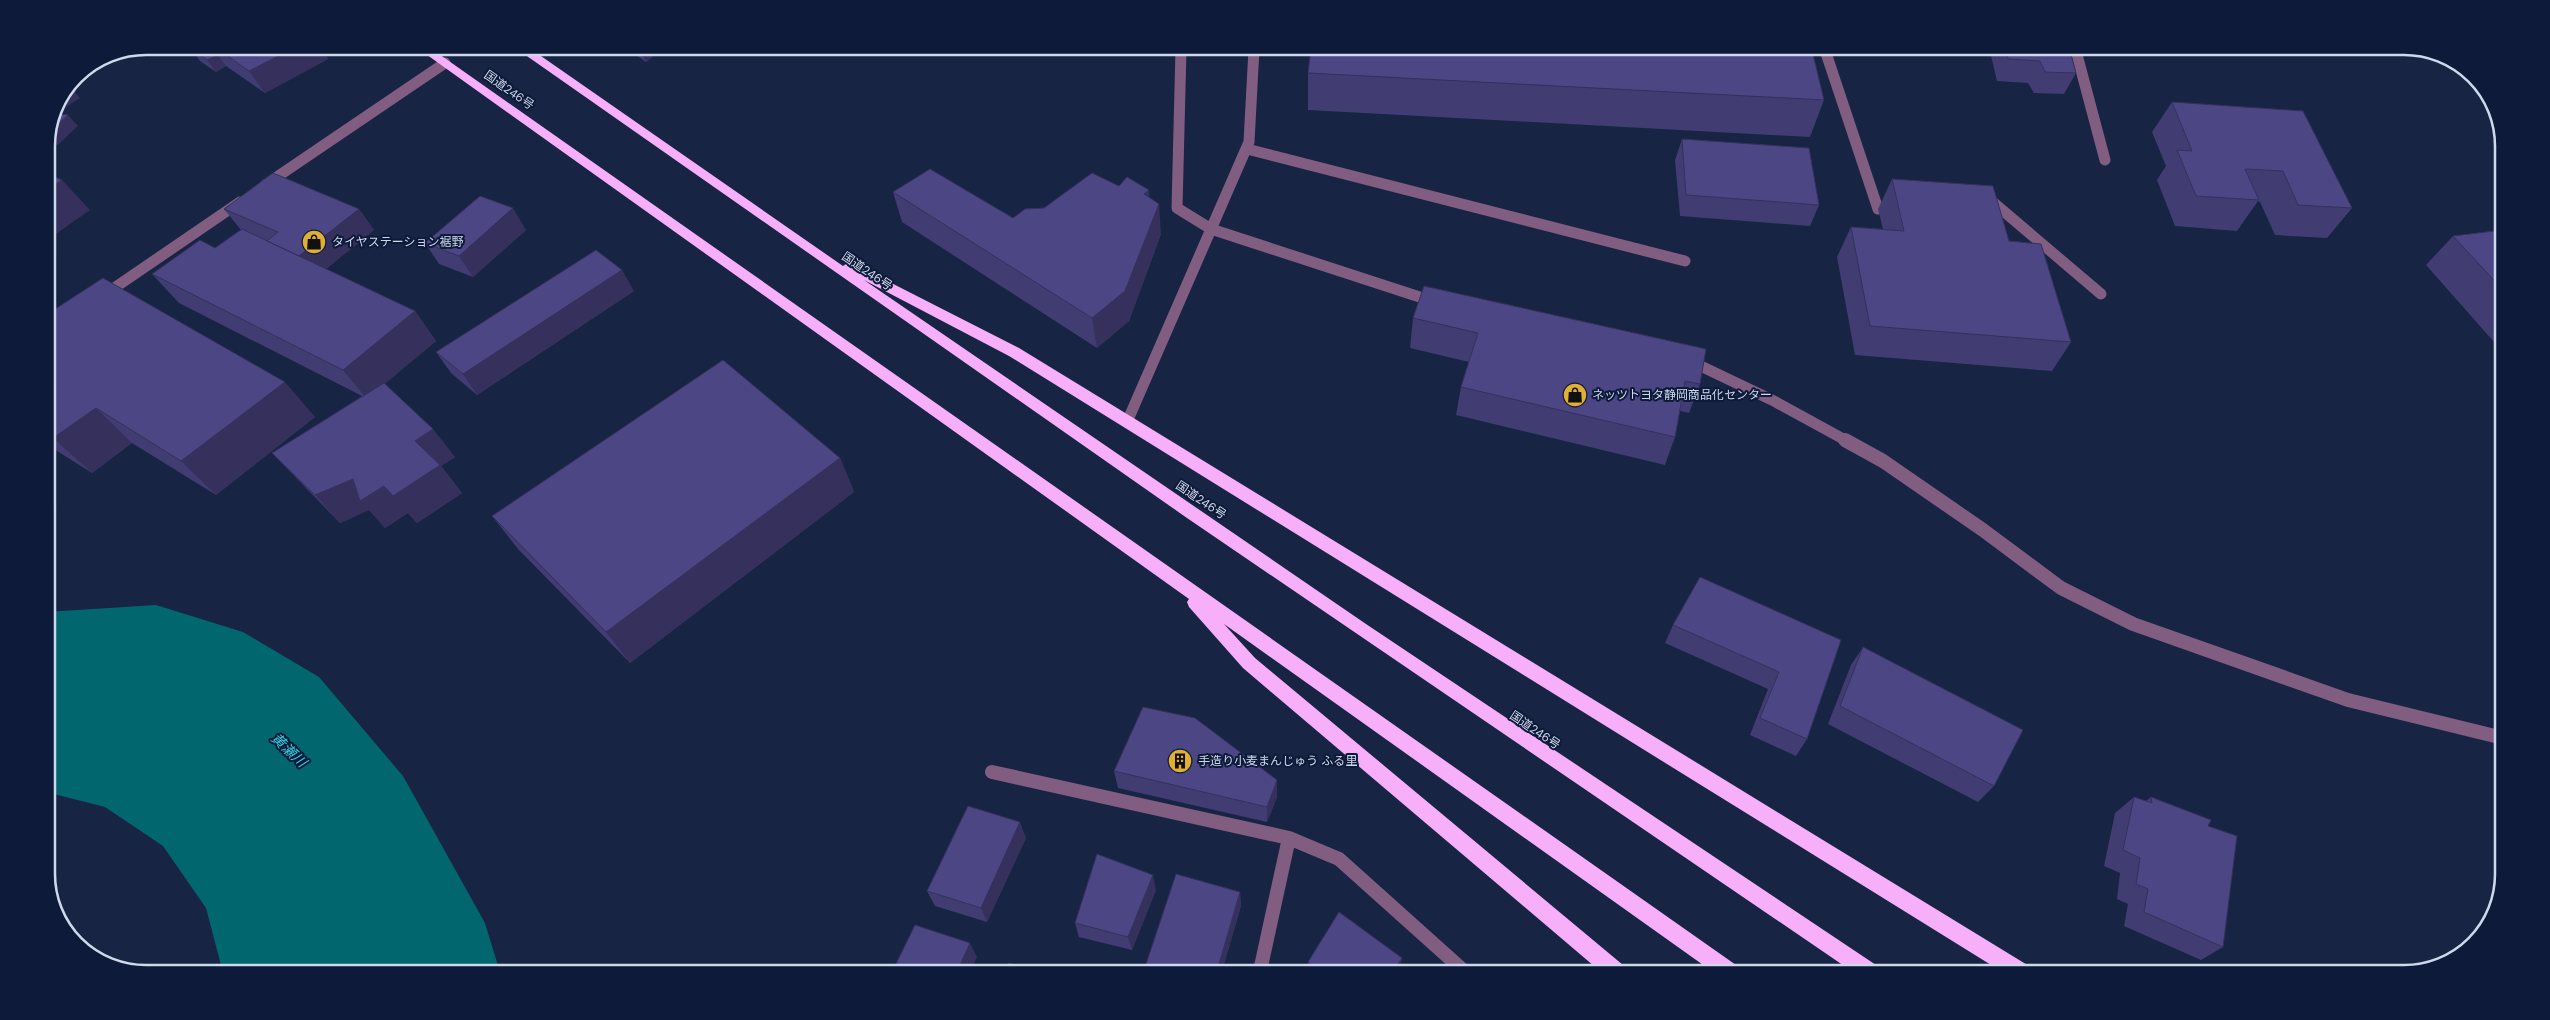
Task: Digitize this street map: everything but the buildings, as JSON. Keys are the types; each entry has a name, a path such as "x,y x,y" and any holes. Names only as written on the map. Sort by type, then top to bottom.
{"highway":[{"name":"国道246号","path":"434,55 1719,965"},
{"name":"国道246号","path":"531,55 794,239 1588,784 1859,965"},
{"path":"794,239 1014,352 2009,965"},
{"path":"1176,582 1250,663 1608,965"}],"street":[{"path":"1181,55 1177,208 1211,230 1430,301 1450,305"},
{"path":"1128,422 1247,149 1254,55"},
{"path":"1827,55 1878,209 1906,204"},
{"path":"2077,55 2105,160"},
{"path":"95,300 445,62"},
{"path":"1247,149 1685,262"},
{"path":"1973,194 1983,193 2100,294"},
{"path":"1678,356 1772,400 1883,461 1983,530 2061,588 2133,624 2348,700 2495,736"},
{"path":"992,772 1288,838 1339,859 1457,965"},
{"path":"1261,965 1288,838"}],"water":[{"name":"黄瀬川","path":"156,605 243,632 319,677 403,776 485,923 498,965 221,965 206,908 163,846 105,807 55,794 55,611"}],"place":[{"name":"タイヤステーション裾野","path":"314,242"},
{"name":"ネッツトヨタ静岡商品化センター","path":"1575,395"},
{"name":"手造り小麦まんじゅう ふる里","path":"1180,761"}]}
